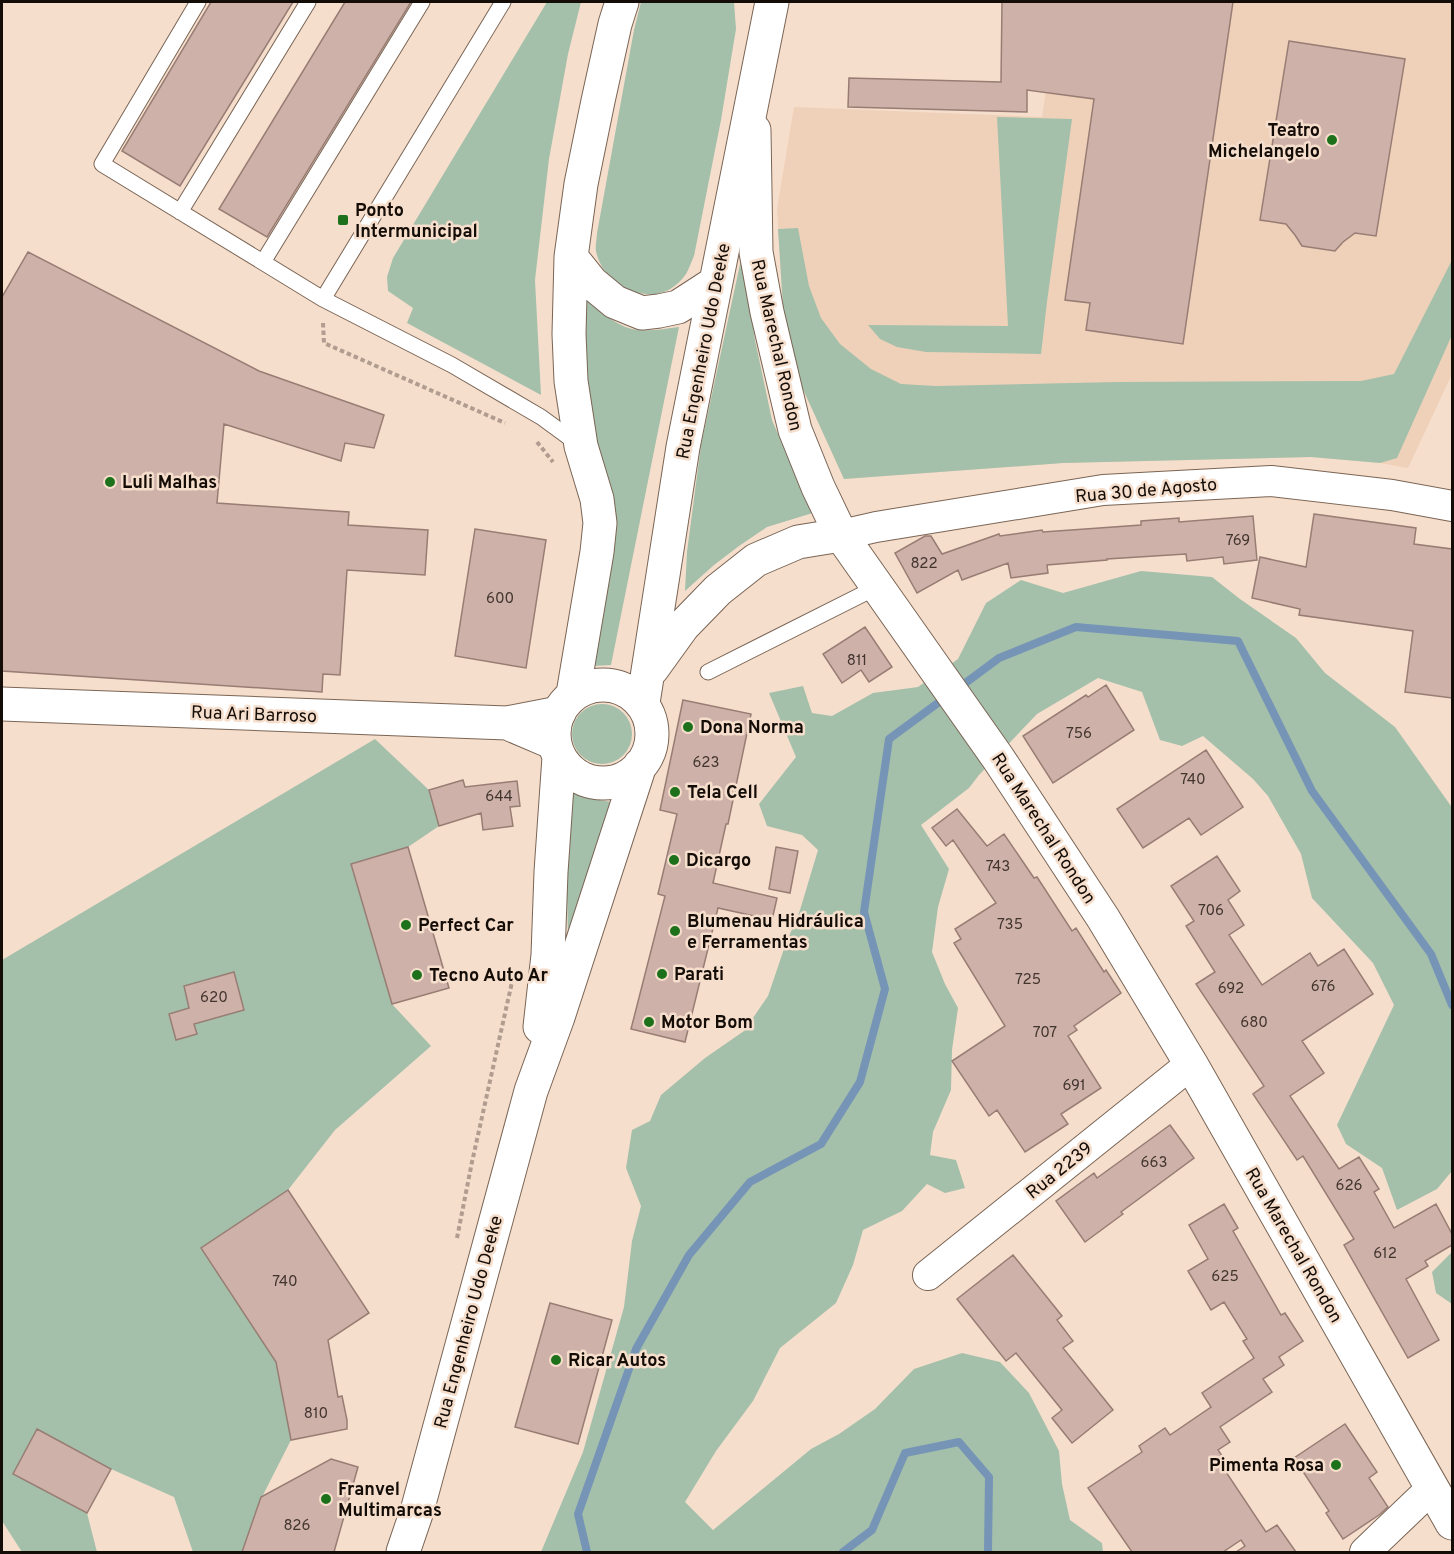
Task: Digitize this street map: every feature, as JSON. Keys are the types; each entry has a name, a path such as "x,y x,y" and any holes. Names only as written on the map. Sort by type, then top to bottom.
{"main road":[{"name":"Rua Engenheiro Udo Deeke","path":"531,1091 548,955 561,727 597,552 600,523 597,499 581,446 571,381 569,357 571,257 581,184 615,24 622,2"},
{"name":"Rua Engenheiro Udo Deeke","path":"646,688 683,447 753,99 765,9"},
{"name":"Rua Marechal Rondon","path":"753,99 756,252 766,312 795,430 818,487 841,535 998,758 1103,918 1191,1065 1452,1523"},
{"path":"571,257 592,283 607,296 615,302 642,313 678,307 715,283"},
{"path":"646,688 651,737 649,748 640,765 628,777 606,785 580,779 570,772 561,727 593,684 608,684 633,694 646,688 683,626 718,590 756,561 798,542 841,535"},
{"name":"Rua Ari Barroso","path":"2,704 561,727"},
{"name":"Rua Engenheiro Udo Deeke","path":"403,1552 417,1511 531,1091 558,1017 640,765"}],"street":[{"name":"Rua 30 de Agosto","path":"841,535 876,527 1102,490 1271,480 1392,495 1452,506"},
{"name":"Rua 2239","path":"928,1275 1191,1065"},
{"path":"1365,1552 1432,1488"}],"lane":[{"path":"198,2 102,164 322,299 452,365 541,417 581,446"},
{"path":"180,212 308,2"},
{"path":"263,262 422,2"},
{"path":"322,299 503,2"},
{"path":"708,672 877,586"}],"path":[{"path":"322,299 324,343 507,424"},
{"path":"533,437 559,470"},
{"path":"456,1243 514,974"}],"shaded area":[{"path":"1060,2 1452,2 1452,374 1408,468 1380,463 1311,457 1063,463 844,479 802,387 783,307 777,209 794,107 1042,117"}],"green space":[{"path":"547,2 581,2 568,54 549,159 535,280 541,395 407,323 413,308 388,291 387,277 393,258"},
{"path":"641,2 734,2 736,29 721,120 694,256 679,283 671,289 653,294 635,292 613,279 606,273 596,249 597,233"},
{"path":"997,117 1072,119 1041,354 926,352 897,347 880,339 868,325 1008,326"},
{"path":"798,228 809,286 821,318 840,344 871,369 901,384 936,386 1116,382 1361,381 1394,374 1452,260 1452,335 1397,458 1380,463 1311,457 1063,463 844,479 802,387 783,307 778,229"},
{"path":"745,241 748,293 755,340 772,420 797,479 816,512 767,527 714,565 685,591 687,552 701,445"},
{"path":"584,298 600,312 632,329 679,327 611,665 594,666"},
{"path":"1141,571 1212,577 1296,638 1325,673 1395,727 1451,806 1452,1171 1437,1189 1397,1210 1382,1168 1346,1144 1337,1125 1394,1005 1373,963 1312,898 1301,854 1268,796 1253,779 1203,736 1182,746 1160,740 1142,692 1098,678 1037,714 969,788 921,825 949,869 938,907 932,952 958,1008 952,1050 951,1090 933,1132 930,1155 956,1160 965,1188 945,1193 927,1184 902,1211 863,1230 853,1265 836,1303 780,1348 753,1401 716,1451 685,1502 713,1530 811,1449 839,1434 875,1409 914,1369 962,1353 1000,1362 1029,1393 1059,1451 1062,1484 1070,1520 1102,1543 1103,1552 541,1552 583,1452 624,1307 632,1241 641,1206 626,1168 632,1130 650,1121 661,1095 705,1058 744,1031 768,996 800,910 818,850 802,835 767,826 759,804 796,757 769,693 803,686 812,713 832,716 873,693 918,687 958,659 986,603 1021,580 1063,593"},
{"path":"602,704 623,713 632,734 623,755 602,764 581,755 572,734 581,713"},
{"path":"375,739 429,790 439,826 408,847 351,864 392,1004 431,1046 335,1130 288,1190 201,1248 282,1371 280,1383 291,1440 262,1497 242,1552 193,1552 174,1497 111,1469 37,1430 13,1474 87,1513 97,1552 22,1552 2,1521 2,960"},
{"path":"567,789 589,798 613,802 595,849 568,938 567,894"},
{"path":"1452,1252 1452,1304 1436,1293 1432,1272"}],"building":[{"path":"211,2 293,2 180,186 122,151"},
{"path":"345,2 411,2 267,237 219,209"},
{"path":"1002,2 1233,2 1183,344 1086,330 1090,303 1065,300 1094,99 1027,90 1027,112 848,107 849,78 1001,82"},
{"name":"Teatro Michelangelo","path":"1289,41 1405,59 1376,236 1355,233 1335,251 1302,246 1286,224 1260,220"},
{"name":"Luli Malhas","path":"28,252 259,371 384,415 374,448 345,443 341,461 224,424 217,503 349,512 348,525 428,530 425,575 347,570 340,675 323,674 322,692 2,671 2,297"},
{"path":"1314,514 1416,528 1414,544 1452,549 1452,698 1405,692 1413,631 1299,615 1300,609 1252,598 1260,557 1306,567"},
{"path":"1253,516 1257,560 1224,564 1223,557 1187,561 1186,554 1107,559 1047,565 1048,573 1011,578 1008,563 962,580 958,570 917,593 895,553 925,536 931,536 942,554 999,534 1000,536 1042,530 1043,532 1141,525 1141,521 1179,518 1179,522"},
{"path":"475,529 546,540 526,668 455,656"},
{"path":"865,627 892,667 869,682 861,670 842,683 823,654"},
{"path":"1106,685 1134,730 1053,783 1023,736 1086,695 1088,697"},
{"path":"683,700 751,714 713,883 777,898 772,920 718,908 685,1042 631,1029 665,896 658,894 677,814 660,810"},
{"path":"1206,750 1243,807 1201,835 1189,818 1143,848 1117,809"},
{"path":"463,780 465,787 517,781 520,806 510,807 513,826 483,830 481,813 439,826 429,790"},
{"path":"957,809 987,846 1004,834 1034,878 1037,877 1072,931 1076,928 1104,972 1106,970 1121,993 1074,1026 1077,1030 1068,1036 1101,1088 1061,1114 1068,1124 1025,1152 997,1110 989,1116 952,1061 1005,1026 954,943 961,939 955,929 996,903 953,840 946,846 932,828"},
{"path":"408,847 449,988 392,1004 351,864"},
{"path":"776,847 798,851 790,893 769,889"},
{"path":"1217,856 1240,891 1228,900 1244,925 1229,935 1262,985 1310,953 1318,966 1344,949 1373,994 1302,1041 1324,1073 1290,1096 1339,1169 1359,1157 1379,1189 1374,1192 1394,1228 1436,1204 1452,1234 1452,1245 1425,1261 1428,1266 1406,1279 1439,1340 1408,1358 1344,1245 1354,1239 1303,1156 1297,1160 1253,1094 1264,1086 1196,984 1215,972 1186,926 1194,921 1171,886"},
{"path":"234,972 244,1010 194,1024 197,1034 176,1040 169,1014 189,1008 184,986"},
{"path":"1170,1125 1194,1158 1085,1242 1056,1201 1094,1173 1097,1178"},
{"path":"288,1190 369,1313 328,1340 338,1397 342,1396 347,1429 291,1440 276,1362 201,1248"},
{"path":"1224,1204 1238,1228 1233,1231 1281,1315 1285,1313 1303,1341 1279,1357 1284,1365 1263,1379 1272,1392 1220,1427 1230,1442 1218,1450 1223,1457 1218,1460 1266,1532 1277,1525 1296,1552 1236,1552 1245,1546 1241,1540 1223,1552 1132,1552 1088,1488 1142,1452 1139,1446 1165,1428 1170,1435 1211,1407 1202,1393 1254,1358 1243,1341 1247,1339 1224,1302 1211,1310 1188,1271 1208,1259 1189,1225"},
{"path":"1013,1255 1062,1316 1057,1320 1073,1341 1063,1348 1113,1410 1072,1443 1052,1418 1062,1410 1016,1353 1006,1361 957,1299"},
{"path":"550,1303 612,1320 578,1444 515,1427"},
{"name":"Pimenta Rosa","path":"1345,1424 1377,1472 1369,1478 1388,1507 1343,1539 1326,1513 1329,1511 1294,1458"},
{"path":"37,1429 111,1469 87,1513 13,1474"},
{"path":"331,1459 358,1467 334,1552 242,1552 261,1497"}],"waterway":[{"path":"956,690 999,658 1076,627 1238,641 1312,791 1431,954 1452,1005"},
{"path":"587,1552 578,1514 636,1349 689,1255 750,1182 821,1144 860,1082 885,989 864,912 889,739 946,697"},
{"path":"843,1552 872,1530 905,1453 959,1442 989,1477 988,1552"}],"place":[{"name":"Teatro Michelangelo","path":"1332,140"},
{"name":"Ponto Intermunicipal","path":"343,220"},
{"name":"Luli Malhas","path":"110,482"},
{"name":"Dona Norma","path":"688,727"},
{"name":"Tela Cell","path":"675,792"},
{"name":"Dicargo","path":"674,860"},
{"name":"Perfect Car","path":"406,925"},
{"name":"Blumenau Hidráulica e Ferramentas","path":"675,931"},
{"name":"Parati","path":"662,974"},
{"name":"Tecno Auto Ar","path":"417,975"},
{"name":"Motor Bom","path":"649,1022"},
{"name":"Ricar Autos","path":"556,1360"},
{"name":"Pimenta Rosa","path":"1336,1465"},
{"name":"Franvel Multimarcas","path":"326,1499"}]}
